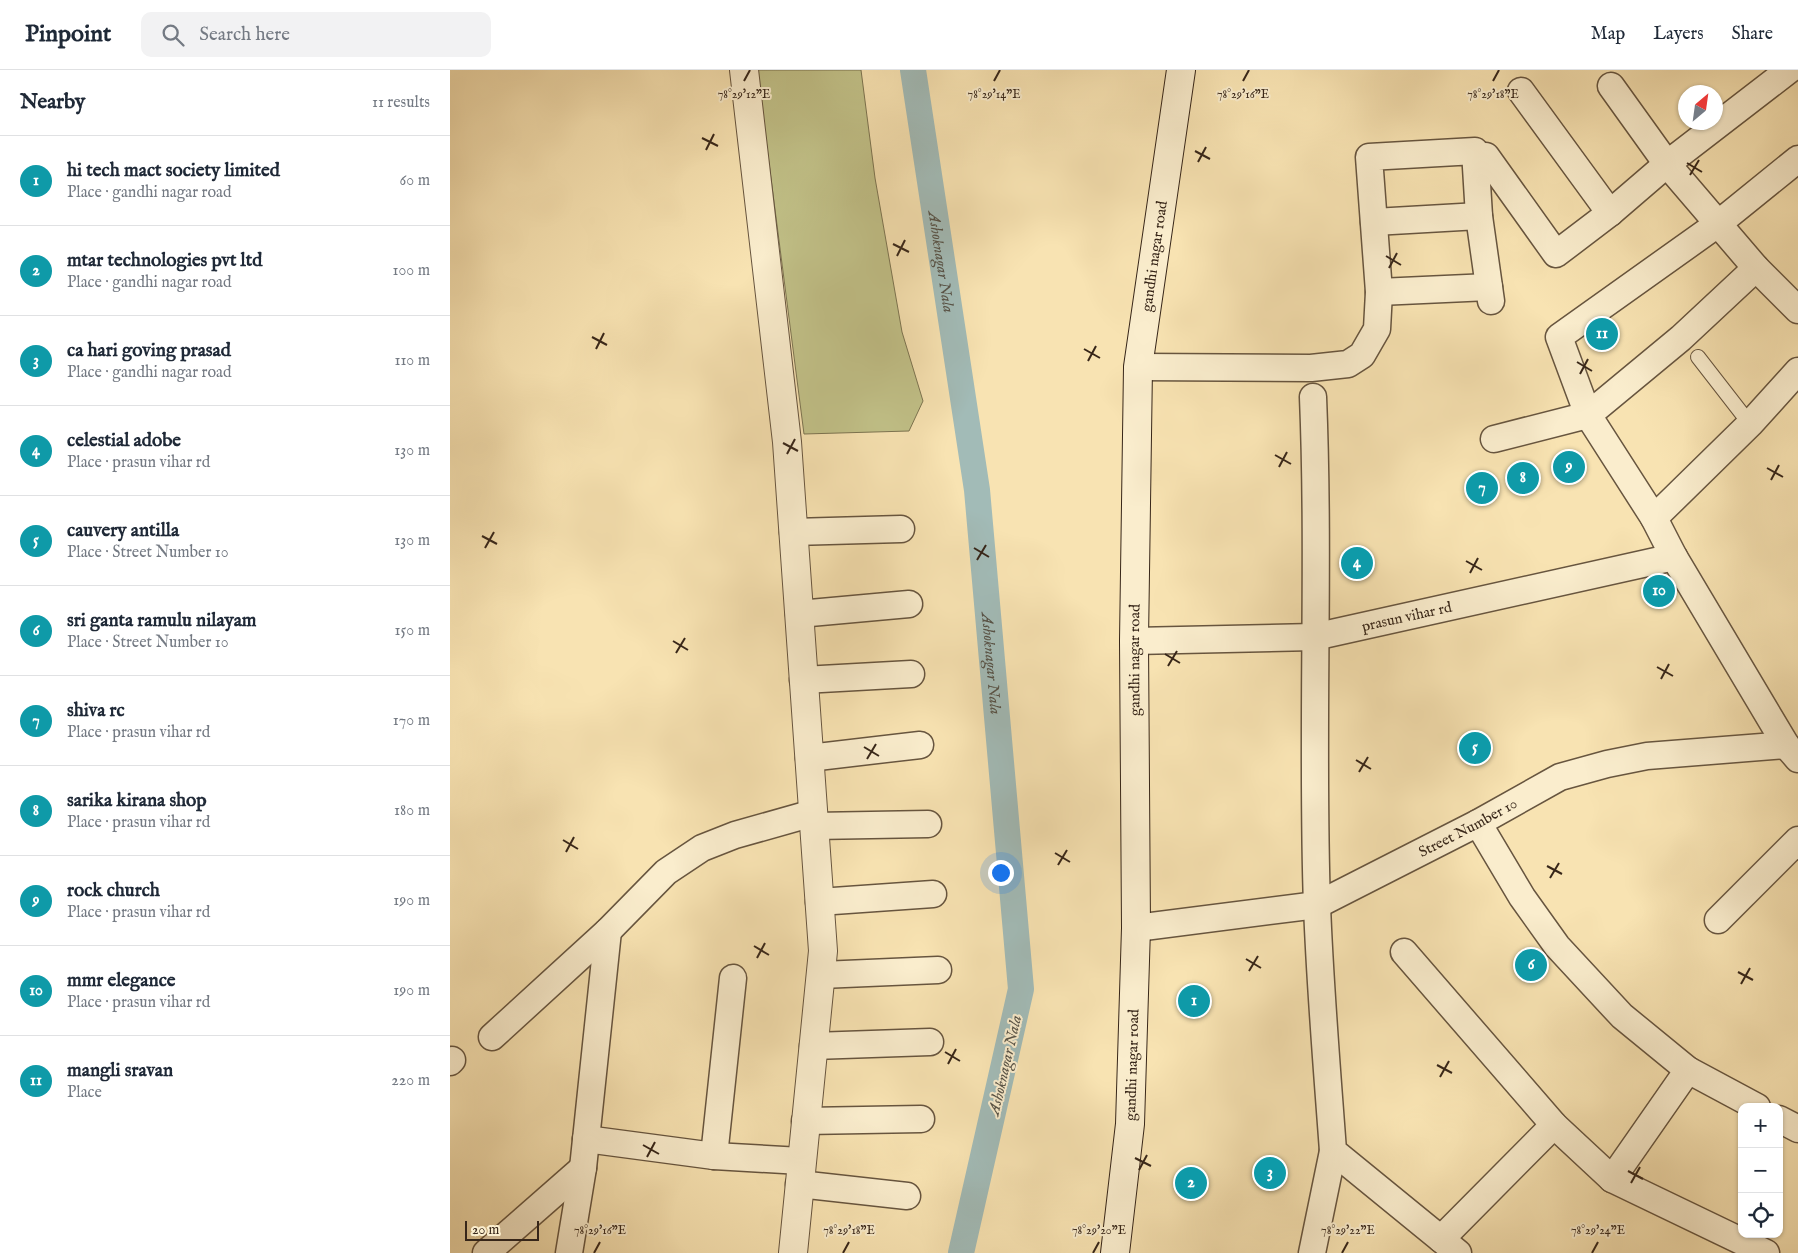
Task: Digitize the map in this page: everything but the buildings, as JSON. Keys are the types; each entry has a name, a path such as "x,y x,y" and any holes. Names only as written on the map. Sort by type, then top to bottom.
{"main road":[{"path":"744,70 787,442 823,951 793,1253"},
{"name":"gandhi nagar road","path":"1114,1253 1130,1124 1136,928 1134,641 1138,367 1181,70"}],"street":[{"path":"1181,70 1188,70"},
{"path":"1486,156 1556,254 1667,164 1789,70"},
{"path":"1611,86 1667,164 1756,268 1798,310"},
{"path":"1521,91 1610,212"},
{"path":"1138,367 1310,368 1348,364 1362,355 1377,329 1379,292 1369,157 1475,151 1479,216 1490,294 1379,292"},
{"path":"1792,752 1674,556 1654,518 1588,415 1559,336 1718,223 1798,159"},
{"path":"1374,222 1479,216"},
{"path":"1494,438 1588,415 1681,338 1756,268"},
{"path":"1654,518 1750,424 1798,372"},
{"path":"1312,1253 1333,1151 1317,905 1314,637 1316,472 1313,397"},
{"path":"793,532 902,529"},
{"name":"prasun vihar rd","path":"1134,641 1314,637 1674,556"},
{"path":"799,614 909,604"},
{"path":"803,680 911,674"},
{"path":"809,758 920,744"},
{"name":"Street Number 10","path":"1136,928 1317,905 1478,823 1560,777 1606,764 1647,756 1792,752"},
{"path":"492,1037 608,931 666,872 702,848 735,835 813,820 928,824"},
{"path":"1478,823 1522,897 1557,946 1622,1016 1688,1070 1750,1103"},
{"path":"1718,920 1798,840"},
{"path":"820,902 932,894"},
{"path":"569,1253 583,1168 608,931"},
{"path":"1404,952 1554,1126 1612,1180 1766,1253"},
{"path":"821,975 938,970"},
{"path":"714,1156 733,978"},
{"path":"813,1046 930,1042"},
{"path":"1612,1180 1688,1070"},
{"path":"805,1121 921,1119"},
{"path":"1783,1121 1798,1129"},
{"path":"1333,1151 1449,1246 1554,1126"},
{"path":"586,1139 714,1156 907,1196"},
{"path":"486,1253 583,1168"}],"lane":[{"path":"1698,357 1750,424"}],"green space":[{"path":"757,70 861,70 875,178 902,332 923,401 909,431 804,434"}],"waterway":[{"name":"Ashoknagar Nala","path":"913,70 977,490 1021,989 961,1253"}],"place":[{"name":"mangli sravan","path":"1602,334"},
{"name":"rock church","path":"1569,467"},
{"name":"sarika kirana shop","path":"1523,478"},
{"name":"shiva rc","path":"1482,488"},
{"name":"celestial adobe","path":"1357,563"},
{"name":"mmr elegance","path":"1659,591"},
{"name":"cauvery antilla","path":"1475,748"},
{"name":"sri ganta ramulu nilayam","path":"1531,965"},
{"name":"hi tech mact society limited","path":"1194,1001"},
{"name":"ca hari goving prasad","path":"1270,1173"},
{"name":"mtar technologies pvt ltd","path":"1191,1183"}]}
